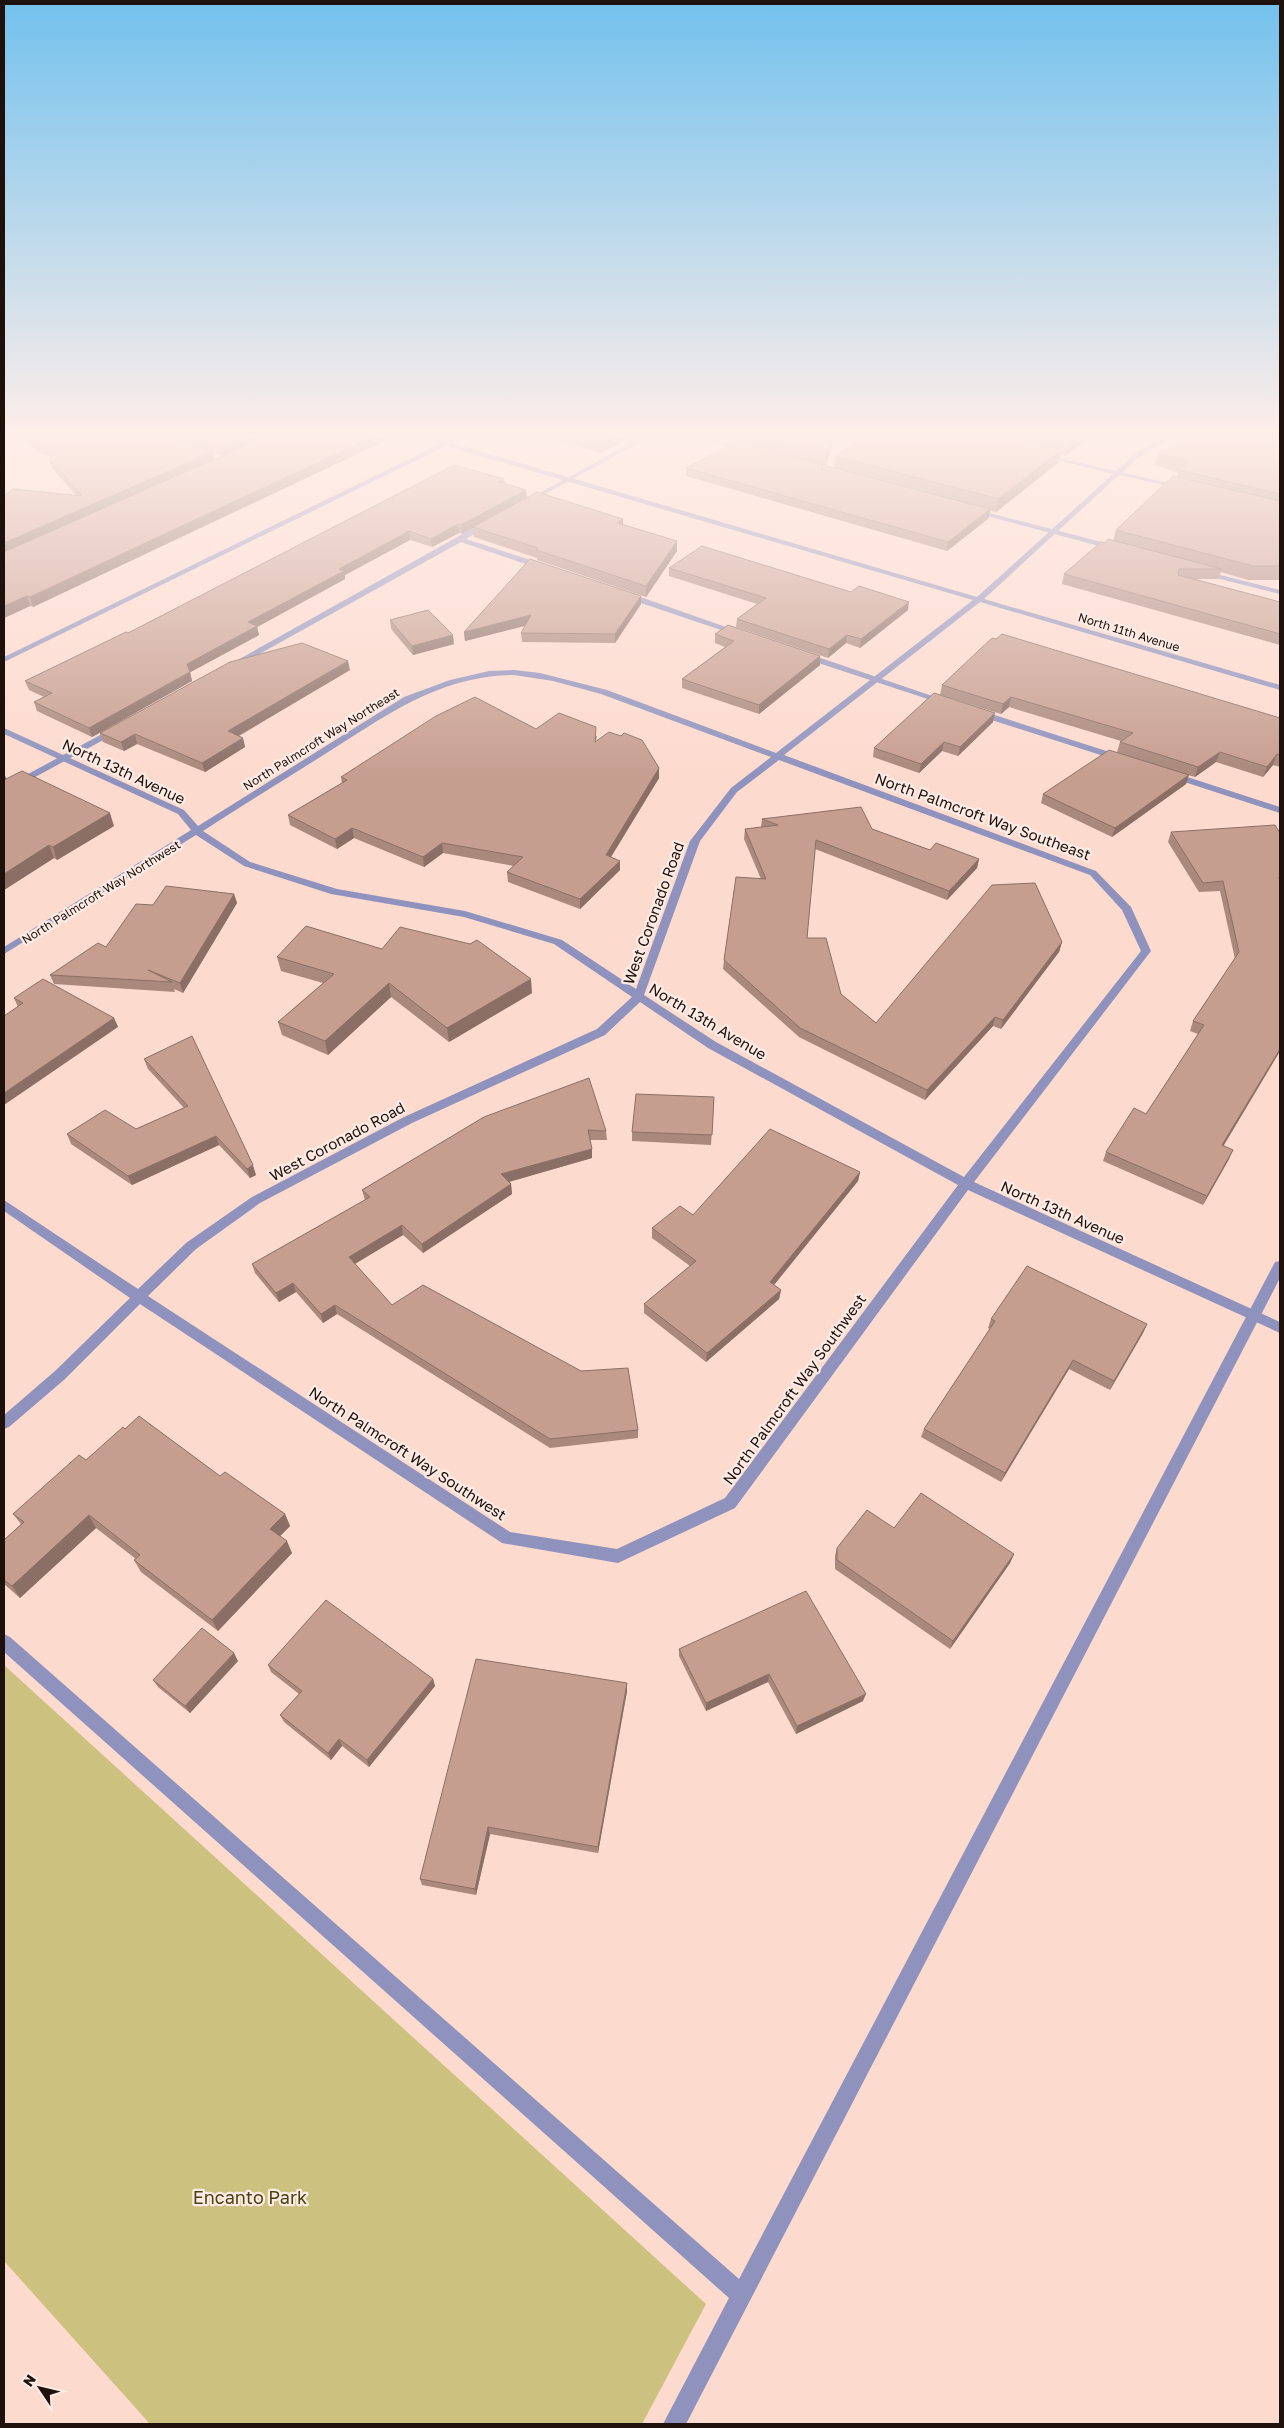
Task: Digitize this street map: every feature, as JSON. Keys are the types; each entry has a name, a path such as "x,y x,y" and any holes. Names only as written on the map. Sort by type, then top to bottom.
{"street":[{"path":"4,660 227,550"},
{"path":"227,668 440,550"},
{"path":"493,550 553,571"},
{"name":"North 11th Avenue","path":"811,550 1280,688"},
{"name":"West Coronado Road","path":"4,1423 60,1374 191,1246 256,1200 408,1120 601,1032 638,997 695,841 734,790 979,599 1033,550"},
{"path":"1194,569 1280,592"},
{"path":"618,593 749,636"},
{"path":"795,652 954,704"},
{"name":"North Palmcroft Way Northeast","path":"198,832 408,699 458,681 501,672 550,677 604,692 778,757"},
{"path":"973,710 1131,762"},
{"path":"4,791 123,725"},
{"name":"North 13th Avenue","path":"4,731 181,812 198,832 248,864 335,892 465,914 558,942 712,1045 966,1184 1280,1328"},
{"name":"North Palmcroft Way Southeast","path":"778,757 1093,873 1127,909 1146,951 966,1184"},
{"path":"1159,771 1280,810"},
{"name":"North Palmcroft Way Northwest","path":"4,952 198,832"},
{"name":"North Palmcroft Way Southwest","path":"138,1296 507,1538 618,1556 730,1503 966,1184"},
{"path":"4,1205 138,1296"},
{"path":"674,2424 1280,1266"},
{"path":"4,1642 741,2295"}],"green space":[{"name":"Encanto Park","path":"4,1665 706,2304 642,2424 150,2424 4,2261"}],"building":[{"path":"8,550 130,550 30,597 27,596 4,606 4,552"},
{"path":"288,550 373,550 339,569 344,571 248,622 257,626 187,664 190,672 89,728 34,702 52,693 25,681 126,632 128,633"},
{"path":"537,550 671,550 646,586"},
{"path":"696,550 716,550 851,592 859,586 909,602 861,639 847,635 829,649 737,619 766,598 669,568"},
{"path":"1091,550 1151,550 1222,569 1179,569 1178,575 1280,602 1280,634 1064,574"},
{"path":"1193,550 1280,550 1280,566 1253,566"},
{"path":"530,559 641,596 615,634 521,633 531,615 464,632"},
{"path":"428,610 453,635 412,646 390,620"},
{"path":"728,625 820,656 759,705 682,679 734,641 715,634"},
{"path":"1002,634 1280,718 1280,755 1277,754 1267,767 1220,752 1198,767 1120,742 1133,733 1011,697 1003,704 942,685 992,638 996,639"},
{"path":"302,643 348,661 228,731 243,738 202,763 135,734 121,742 100,733 230,662"},
{"path":"934,693 995,713 960,747 944,742 921,764 874,748"},
{"path":"475,697 536,729 559,713 596,727 595,742 609,732 621,736 624,733 642,740 659,768 606,855 620,861 580,899 507,872 523,857 442,843 423,857 352,828 335,839 288,815 347,780 341,777 436,716"},
{"path":"1109,750 1189,775 1115,828 1043,794"},
{"path":"22,771 110,813 53,847 49,845 4,874 4,780"},
{"path":"861,807 872,829 930,850 936,843 979,859 949,891 816,840 807,938 826,938 841,994 876,1023 992,885 1035,883 1062,942 1003,1020 995,1017 927,1090 800,1028 724,960 736,877 766,879 745,829 778,825 762,819"},
{"path":"1275,825 1280,833 1280,1049 1222,1145 1233,1150 1207,1196 1106,1152 1134,1108 1146,1114 1204,1025 1193,1021 1239,952 1223,881 1203,883 1171,832"},
{"path":"166,886 234,894 180,983 148,970 172,982 50,975 98,943 106,947 136,904 153,905"},
{"path":"306,926 382,949 400,927 470,944 477,940 531,979 447,1028 389,983 325,1041 278,1022 334,974 277,957"},
{"path":"43,979 114,1018 4,1093 4,1016 23,1003 14,998"},
{"path":"192,1036 253,1165 247,1169 216,1136 128,1176 67,1134 105,1110 136,1129 188,1106 144,1059"},
{"path":"589,1078 606,1131 588,1130 592,1149 501,1174 511,1184 422,1244 402,1225 349,1257 392,1305 423,1285 581,1371 628,1368 638,1430 550,1439 335,1305 321,1314 293,1283 276,1293 252,1264 370,1197 362,1190 484,1117"},
{"path":"636,1094 714,1097 712,1135 632,1132"},
{"path":"770,1129 860,1172 770,1282 781,1290 707,1353 644,1304 696,1261 652,1228 680,1206 693,1215"},
{"path":"1027,1266 1147,1324 1114,1381 1073,1360 1005,1473 924,1429 995,1321 991,1319"},
{"path":"139,1416 220,1476 225,1472 285,1514 270,1529 287,1541 212,1620 134,1560 140,1555 89,1515 12,1586 4,1580 4,1540 24,1522 13,1514 79,1455 86,1460 123,1427 125,1429"},
{"path":"921,1493 1014,1554 953,1641 837,1560 837,1548 867,1510 894,1528"},
{"path":"806,1591 866,1694 797,1726 769,1674 706,1703 679,1649"},
{"path":"326,1600 433,1679 367,1760 339,1739 328,1753 280,1715 302,1691 268,1665"},
{"path":"202,1628 234,1653 185,1706 153,1680"},
{"path":"476,1659 627,1683 598,1847 488,1827 475,1889 420,1879"}]}
